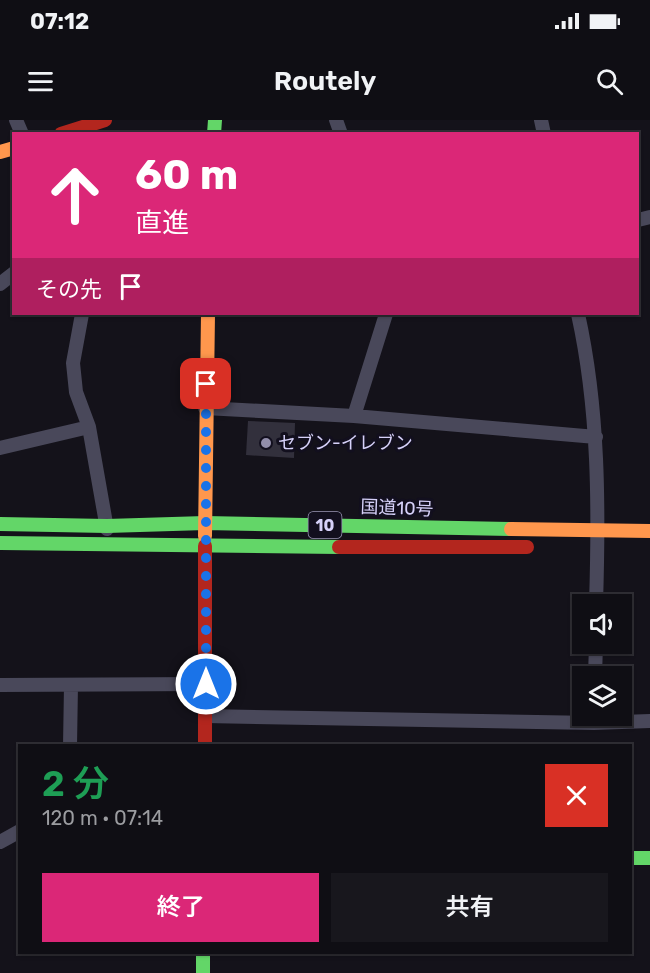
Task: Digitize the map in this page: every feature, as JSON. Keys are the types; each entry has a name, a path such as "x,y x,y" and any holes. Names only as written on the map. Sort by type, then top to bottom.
{"main road":[{"path":"67,132 105,120"},
{"path":"205,744 208,315"},
{"name":"国道10号","path":"0,524 107,526 205,523 598,532 650,531"},
{"name":"国道10号","path":"0,543 106,546 541,547"},
{"path":"632,858 650,858"},
{"path":"203,954 203,973"}],"street":[{"path":"0,284 12,275"},
{"path":"82,315 73,363 76,392 89,427 107,526 106,546"},
{"path":"354,416 386,315"},
{"path":"578,315 596,437 599,547 597,594"},
{"path":"206,408 354,416 596,437"},
{"path":"0,448 89,427"},
{"path":"0,685 206,684"},
{"path":"70,744 71,685"},
{"path":"205,716 572,719"},
{"path":"632,720 650,721"},
{"path":"0,843 18,832"}],"building":[{"path":"248,421 295,423 294,458 246,455"}],"traffic: fast":[{"path":"214,132 215,120"},
{"path":"0,524 107,526 205,523 511,529"},
{"path":"0,543 339,547"},
{"path":"632,858 650,858"},
{"path":"203,954 203,973"}],"traffic: slow":[{"path":"0,152 12,149"},
{"path":"205,536 208,315"},
{"path":"511,529 650,531"}],"traffic: jam":[{"path":"67,132 105,120"},
{"path":"205,546 205,744"},
{"path":"339,547 527,547"}],"place":[{"name":"セブン-イレブン","path":"266,443"}],"route":[{"path":"206,384 206,684"}]}
